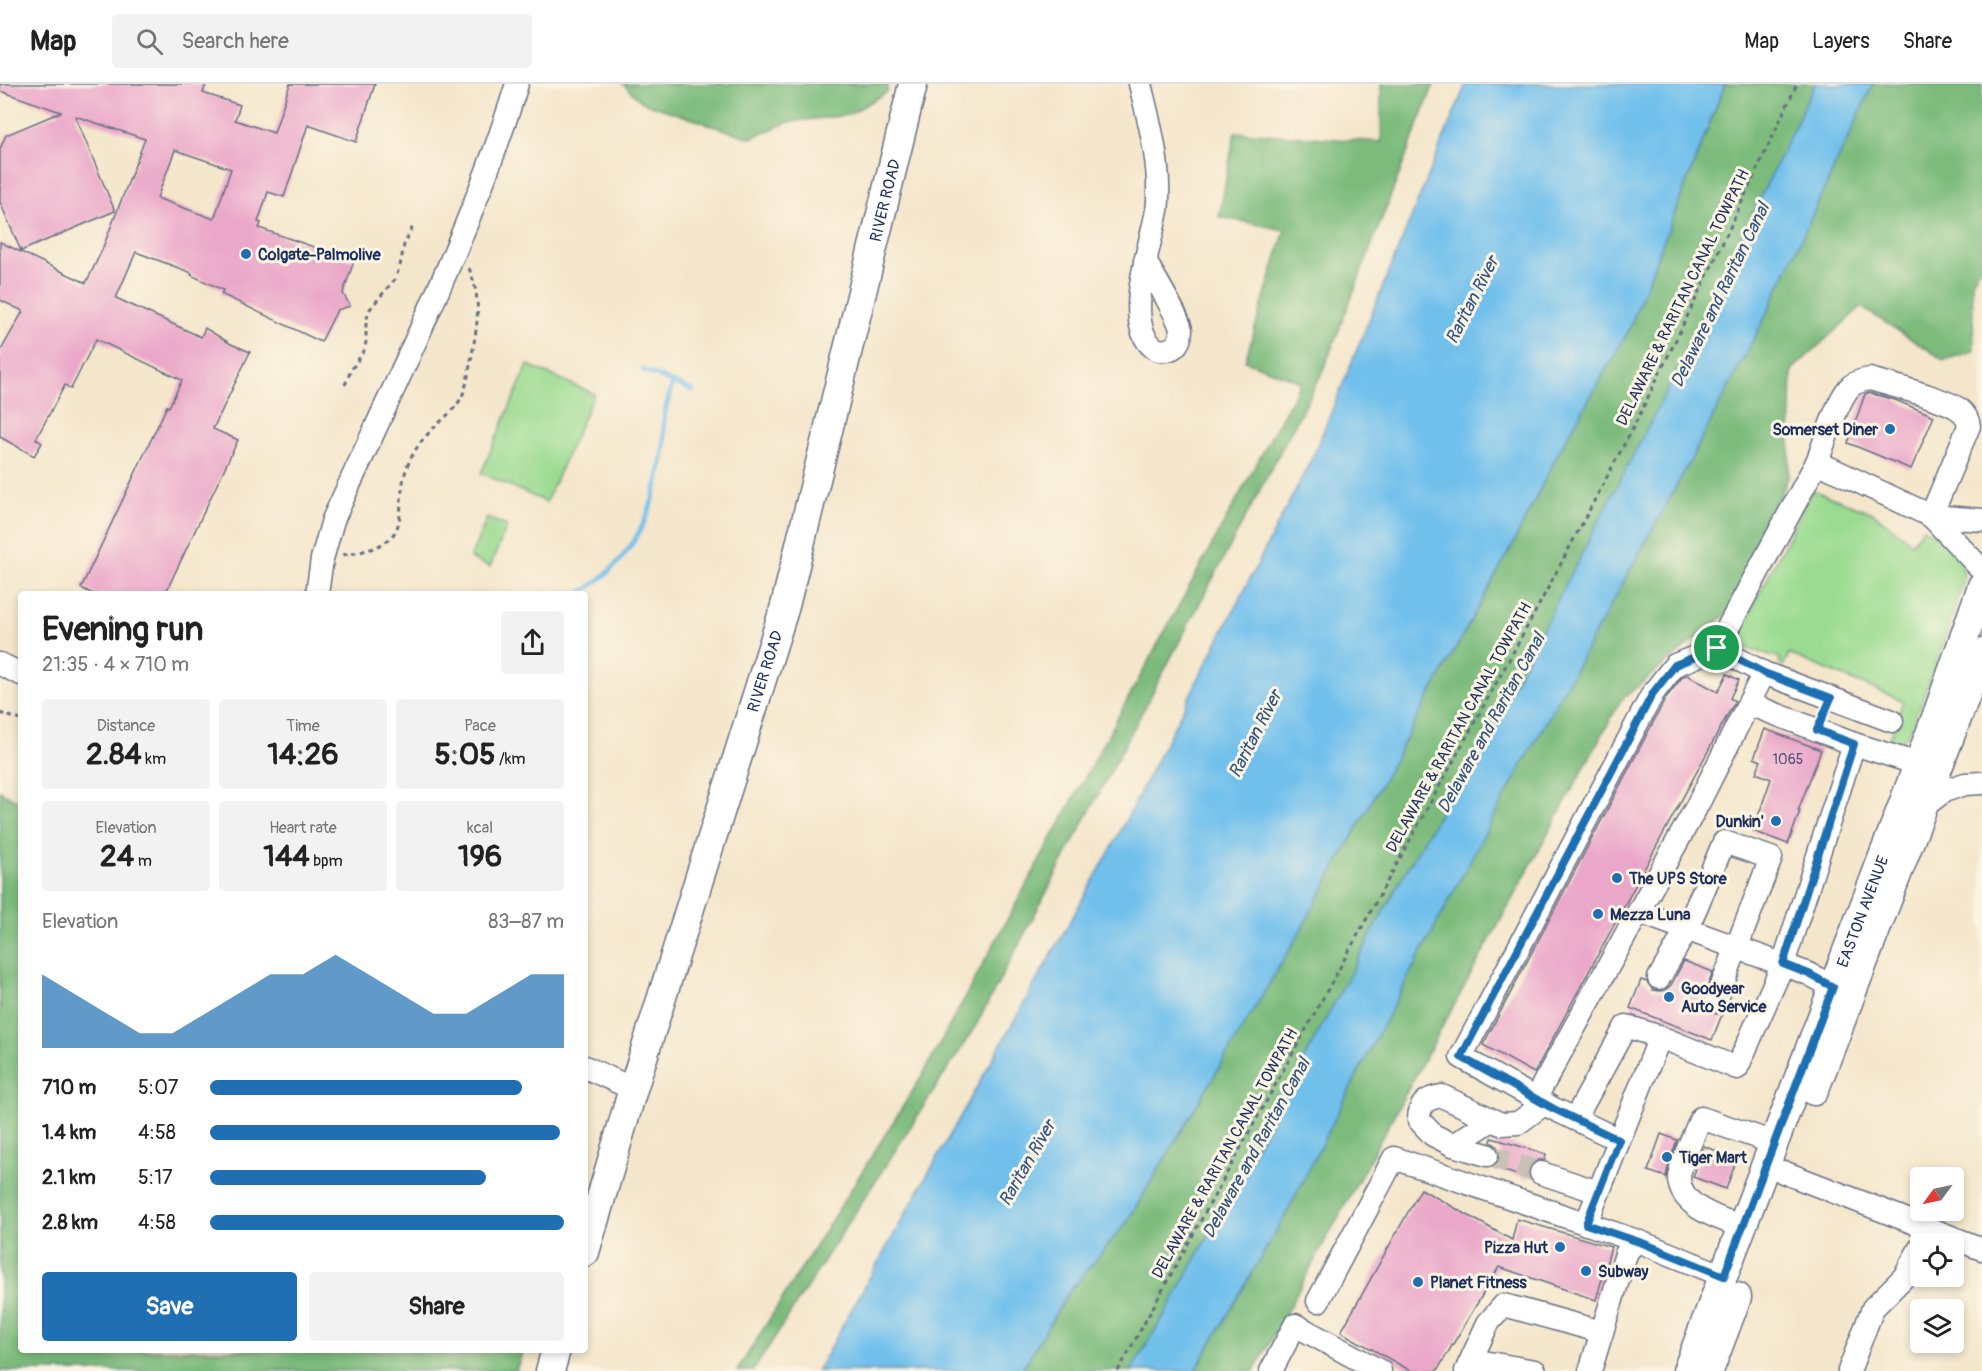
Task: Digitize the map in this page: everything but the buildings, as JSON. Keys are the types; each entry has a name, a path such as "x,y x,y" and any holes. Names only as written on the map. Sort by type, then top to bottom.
{"main road":[{"name":"RIVER ROAD","path":"588,1242 633,1089 785,606 914,84"},
{"name":"EASTON AVENUE","path":"1687,1371 1833,987 1930,761 1982,586"},
{"name":"EASTON AVENUE","path":"1709,1371 1923,807 1930,761 1952,732 1982,653"},
{"path":"1952,732 1982,676"},
{"path":"550,1371 555,1353"}],"street":[{"path":"317,591 324,551 333,520 454,254 503,129 517,84"},
{"path":"1140,84 1156,155 1158,182 1157,212 1145,261"},
{"path":"1619,1140 1540,1101 1461,1057 1653,693 1675,665 1717,648 1817,462 1829,429 1850,386 1870,379 1959,408 1968,419 1969,426 1931,516"},
{"path":"1817,462 1931,516 1982,520"},
{"path":"1931,516 1982,570"},
{"path":"1717,648 1764,673 1892,721"},
{"path":"0,664 18,673"},
{"path":"1487,1155 1453,1145 1433,1135 1419,1120 1422,1103 1432,1097 1442,1096 1501,1124 1518,1123 1540,1101 1698,804 1764,673"},
{"path":"1817,730 1831,698"},
{"path":"1749,704 1854,744 1930,761 1973,783"},
{"path":"1575,1119 1626,1026 1737,1068 1783,964 1854,744"},
{"path":"1923,807 1944,791 1973,783"},
{"path":"1659,978 1687,929 1724,842 1771,858 1716,1001"},
{"path":"1639,912 1809,974 1833,987"},
{"path":"1586,1224 1660,1037"},
{"path":"588,1069 633,1089"},
{"path":"1742,1227 1697,1208 1682,1192 1678,1178 1697,1128 1701,1118 1774,1143"},
{"path":"1453,1145 1492,1120"},
{"path":"1318,1301 1394,1158 1640,1242 1724,1276"},
{"path":"1783,1172 1910,1233"},
{"path":"1541,1173 1598,1192"},
{"path":"1590,1371 1626,1254 1634,1244 1640,1242"},
{"path":"1964,1246 1982,1249"},
{"path":"1849,1371 1873,1308 1904,1277 1910,1266"},
{"path":"1535,1371 1469,1366 1488,1323 1504,1305 1602,1332"},
{"path":"1271,1371 1295,1325 1380,1371"}],"path":[{"name":"DELAWARE & RARITAN CANAL TOWPATH","path":"1118,1371 1520,639 1635,424 1797,84"},
{"path":"345,385 351,370 364,351 366,321 370,309 395,279 413,226"},
{"path":"324,551 339,556 380,545 389,540 396,532 400,520 402,482 414,451 460,400 467,383 478,307 477,290 467,264 463,258 454,254"},
{"path":"0,713 18,719"}],"green space":[{"path":"623,84 888,84 887,92 848,115 789,122 750,138 642,102"},
{"path":"1381,84 1434,84 1323,371 976,1025 753,1371 737,1371 922,1076 1301,382 1245,361 1285,230 1219,217 1235,132 1381,142"},
{"path":"1725,84 1815,84 1673,379 1507,697 1402,878 1173,1301 1131,1371 1021,1371 1068,1293 1127,1222 1297,937 1513,544 1559,451 1628,332"},
{"path":"1873,84 1982,84 1982,265 1972,281 1974,351 1944,360 1861,307 1792,370 1789,475 1730,611 1621,700 1254,1371 1195,1371 1285,1216 1488,827 1689,463 1764,319"},
{"path":"528,365 594,394 546,502 481,473"},
{"path":"1812,490 1873,513 1912,543 1923,528 1939,537 1962,562 1964,580 1939,656 1911,729 1902,741 1895,745 1887,747 1903,701 1789,654 1783,666 1779,664 1780,658 1737,645 1740,632"},
{"path":"487,518 507,526 490,567 470,558"},
{"path":"0,791 18,801 18,1353 522,1353 516,1371 0,1371"}],"water":[{"name":"Raritan River","path":"1466,84 1725,84 1628,332 1559,451 1513,544 1297,937 1127,1222 1068,1293 1021,1371 817,1371 1112,847 1314,454"},
{"name":"Delaware and Raritan Canal","path":"1815,84 1873,84 1764,319 1689,463 1488,827 1285,1216 1195,1371 1131,1371 1173,1301 1402,878 1507,697 1673,379"}],"waterway":[{"path":"643,370 693,391"},
{"path":"583,591 615,566 640,531 655,492 660,470 664,447 666,405 673,383"}],"tunnel":[{"path":"1487,1155 1541,1173"}],"place":[{"name":"Colgate-Palmolive","path":"246,254"},
{"name":"Somerset Diner","path":"1890,429"},
{"name":"Dunkin'","path":"1776,821"},
{"name":"The UPS Store","path":"1617,878"},
{"name":"Mezza Luna","path":"1598,914"},
{"name":"Goodyear Auto Service","path":"1669,997"},
{"name":"Tiger Mart","path":"1667,1157"},
{"name":"Pizza Hut","path":"1560,1247"},
{"name":"Subway","path":"1586,1271"},
{"name":"Planet Fitness","path":"1418,1282"}],"route":[{"path":"1717,648 1764,673 1831,698 1817,730 1854,744 1783,964 1833,987 1724,1276 1640,1242 1586,1224 1619,1140 1554,1109 1461,1057 1653,693 1675,665 1717,648"}]}
